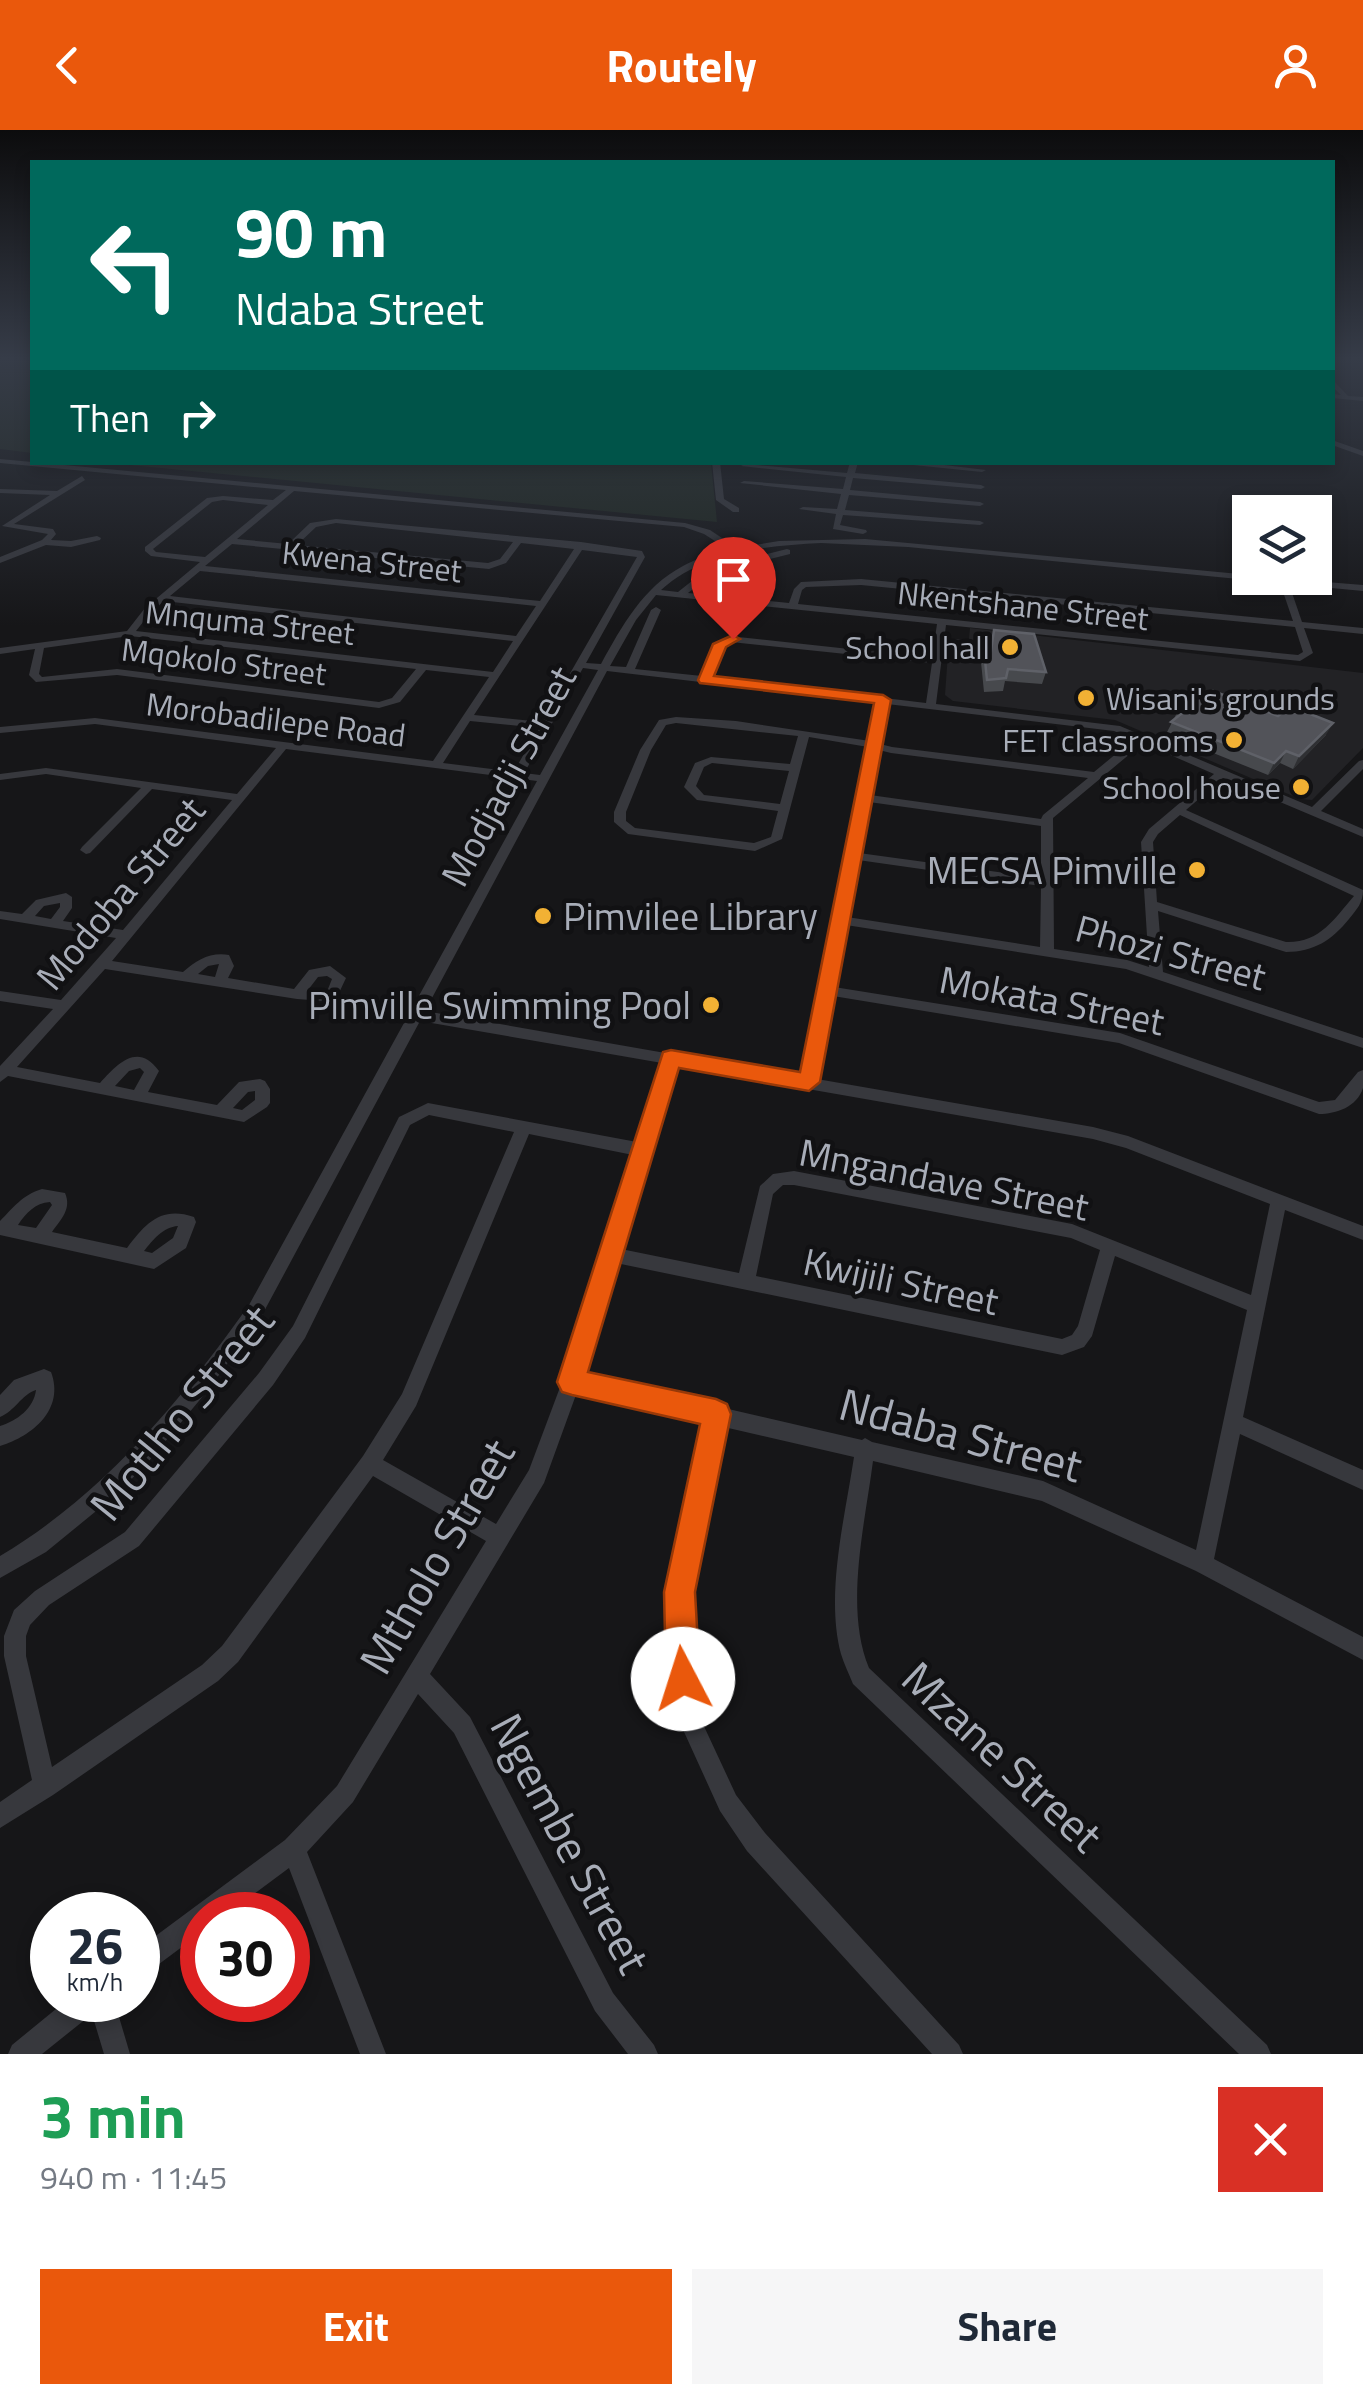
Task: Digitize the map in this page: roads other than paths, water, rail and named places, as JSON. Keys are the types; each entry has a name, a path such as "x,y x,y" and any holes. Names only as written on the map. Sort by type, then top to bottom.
{"street":[{"path":"0,461 30,464"},
{"path":"43,465 685,525 707,532 736,551"},
{"path":"716,465 720,500 736,510"},
{"path":"853,465 836,527 956,541"},
{"path":"923,465 982,470"},
{"path":"744,466 981,487"},
{"path":"3,527 82,478"},
{"path":"744,483 980,504"},
{"path":"130,633 162,598 292,488"},
{"path":"0,490 59,493"},
{"path":"166,535 216,498 274,503"},
{"path":"459,533 482,506"},
{"path":"804,510 980,524"},
{"path":"189,516 205,518"},
{"path":"291,546 314,525 330,521 634,550 641,557 523,766"},
{"path":"3,527 50,531 46,542"},
{"path":"166,535 184,537"},
{"name":"Kwena Street","path":"166,535 148,552 202,564 542,604"},
{"path":"0,560 46,542 71,544 97,538"},
{"path":"230,540 489,566 502,561 520,539"},
{"name":"Modjadji Street","path":"0,1568 76,1514 129,1468 221,1361 255,1311 604,668 636,611 654,592 690,566 736,551 783,543 860,542 1232,580"},
{"path":"436,765 581,545"},
{"path":"679,595 710,571 776,553 827,551 1232,582"},
{"path":"793,606 798,589 804,584 861,582 1363,631"},
{"name":"Modjadji Street","path":"1332,589 1359,591"},
{"name":"Nkentshane Street","path":"654,592 1293,659 1308,653 1300,624"},
{"path":"1289,595 1300,624"},
{"path":"162,598 518,639"},
{"path":"629,671 656,610"},
{"path":"931,705 942,622"},
{"name":"Mnquma Street","path":"0,651 130,633 495,675"},
{"path":"706,680 720,644 730,639 936,661"},
{"name":"Mqokolo Street","path":"40,646 34,675 40,680 117,672 379,705 396,700 424,667"},
{"path":"580,665 1086,723 1140,738 1363,833"},
{"path":"809,1082 883,700"},
{"path":"468,718 546,726"},
{"path":"804,734 776,839 761,847 632,830 619,820 656,728 676,719 804,734 875,744 891,750 1093,775"},
{"name":"Morobadilepe Road","path":"0,730 95,721 544,779"},
{"path":"1046,953 1046,823 1052,810 1140,738"},
{"name":"Modoba Street","path":"4,1073 102,964 284,745"},
{"path":"784,808 701,798 690,787 699,765 710,760 793,768"},
{"path":"1314,812 1363,763"},
{"path":"0,777 46,771 239,798"},
{"path":"1156,973 1147,842 1153,832 1222,773"},
{"path":"86,850 148,786"},
{"path":"865,798 1046,823"},
{"path":"1153,905 1306,949 1320,942 1362,895 1180,811"},
{"path":"854,856 1045,883"},
{"path":"25,919 40,903 66,897 66,908 54,924"},
{"path":"0,915 125,935"},
{"name":"Phozi Street","path":"840,920 1156,973 1363,1043"},
{"path":"187,976 204,962 224,958 228,966 219,982"},
{"path":"102,964 297,994"},
{"path":"432,984 439,1008 450,1019"},
{"name":"Mokata Street","path":"826,990 1120,1038 1325,1109 1344,1104 1363,1076"},
{"path":"0,996 65,1006"},
{"path":"416,1015 1093,1133 1363,1233"},
{"name":"Mtholo Street","path":"236,1892 294,1849 345,1794 537,1476 572,1382 671,1058"},
{"path":"104,1089 124,1066 143,1062 152,1070 138,1096"},
{"path":"4,1073 221,1112"},
{"name":"Motlho Street","path":"45,1786 15,1656 15,1636 22,1618 42,1598 132,1540 266,1379 299,1332 404,1121 428,1109 643,1150"},
{"path":"0,1816 210,1672 230,1654 370,1463 409,1400 524,1127"},
{"name":"Mngandave Street","path":"746,1282 766,1191 784,1179 1072,1231 1256,1305"},
{"path":"2,1228 31,1200 52,1195 59,1198 60,1206 40,1236"},
{"path":"1203,1564 1279,1200"},
{"path":"2,1228 131,1256"},
{"name":"Kwijili Street","path":"610,1254 1064,1347 1078,1341 1086,1330 1110,1244"},
{"path":"0,1408 27,1381 44,1378 47,1382 48,1392 35,1414 14,1432 0,1436"},
{"name":"Ndaba Street","path":"572,1382 1044,1491 1203,1564 1363,1649"},
{"path":"716,1414 680,1592 678,1632 691,1723 720,1787 756,1842 950,2054"},
{"path":"1234,1422 1363,1480"},
{"name":"Mzane Street","path":"864,1448 846,1616 849,1650 860,1676 1258,2054"},
{"path":"370,1463 501,1538"},
{"name":"Ngembe Street","path":"416,1676 462,1725 604,2002 645,2054"},
{"path":"294,1849 373,2054"},
{"path":"21,2054 61,2022"},
{"path":"108,2022 117,2054"}],"place":[{"name":"School hall","path":"1010,647"},
{"name":"Wisani's grounds","path":"1086,698"},
{"name":"FET classrooms","path":"1234,740"},
{"name":"School house","path":"1301,787"},
{"name":"MECSA Pimville","path":"1197,870"},
{"name":"Pimvilee Library","path":"543,916"},
{"name":"Pimville Swimming Pool","path":"711,1005"}]}
